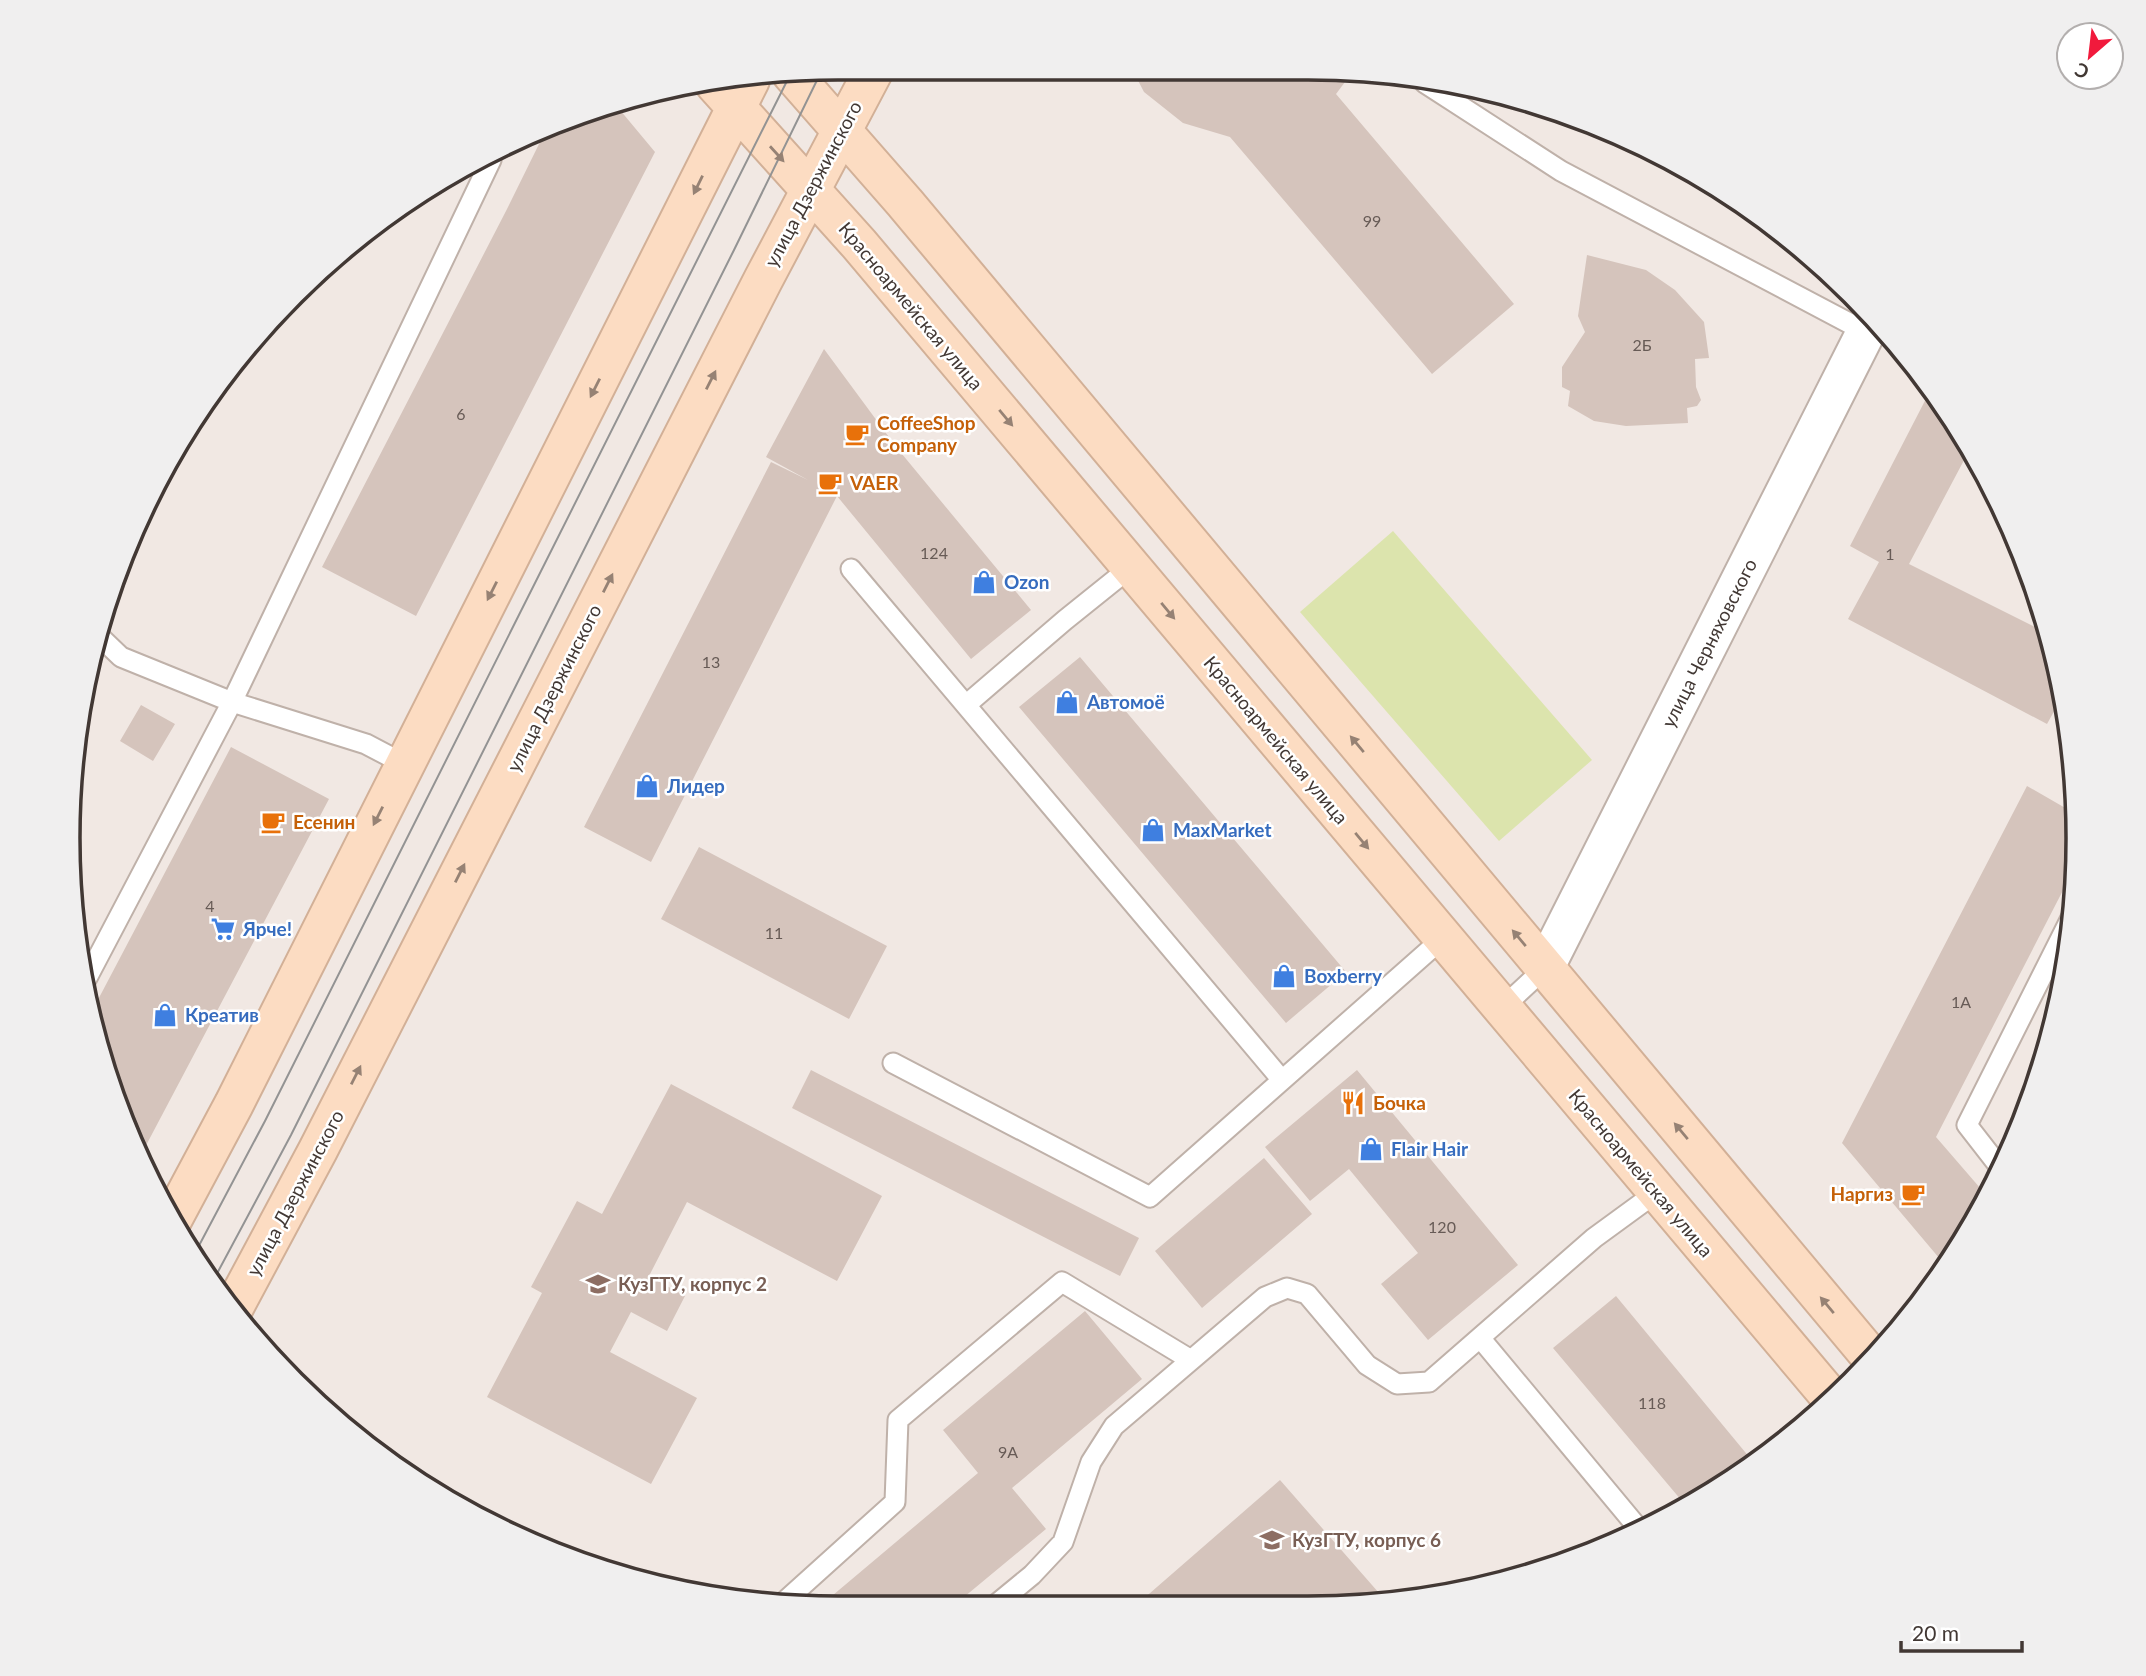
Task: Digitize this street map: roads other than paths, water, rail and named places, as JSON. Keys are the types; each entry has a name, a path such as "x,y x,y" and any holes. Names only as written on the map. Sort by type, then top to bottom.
{"main road":[{"name":"улица Дзержинского","path":"238,1300 318,1150 869,80"},
{"path":"799,82 905,203 1866,1351"},
{"path":"178,1209 234,1104 404,764 734,90"},
{"name":"Красноармейская улица","path":"734,90 810,190 859,244 1825,1391"}],"street":[{"name":"улица Черняховского","path":"1544,969 1868,328"}],"lane":[{"path":"1439,92 1561,171 1861,321"},
{"path":"92,968 232,702 488,167"},
{"path":"967,705 1131,567"},
{"path":"851,569 1282,1080"},
{"path":"106,643 121,657 232,702 366,744 404,764"},
{"path":"893,1063 1150,1197 1443,939"},
{"path":"1994,1159 1967,1125 2058,944"},
{"path":"1502,1008 1544,969"},
{"path":"1007,1596 1032,1576 1063,1542 1091,1462 1114,1426 1265,1297 1287,1288 1307,1294 1367,1365 1397,1384 1429,1382 1594,1238 1657,1192"},
{"path":"792,1594 895,1502 898,1420 1062,1282 1191,1360"},
{"path":"1481,1339 1633,1522"}],"tram line":[{"path":"218,1272 291,1135 817,81"},
{"path":"199,1245 265,1121 786,82"}],"place":[{"name":"CoffeeShop Company","path":"857,434"},
{"name":"VAER","path":"830,483"},
{"name":"Ozon","path":"984,582"},
{"name":"Автомоё","path":"1067,702"},
{"name":"Лидер","path":"647,786"},
{"name":"Есенин","path":"273,822"},
{"name":"MaxMarket","path":"1153,830"},
{"name":"Ярче!","path":"223,929"},
{"name":"Boxberry","path":"1284,976"},
{"name":"Креатив","path":"165,1015"},
{"name":"Бочка","path":"1353,1103"},
{"name":"Flair Hair","path":"1371,1149"},
{"name":"Наргиз","path":"1913,1194"},
{"name":"КузГТУ, корпус 2","path":"598,1284"},
{"name":"КузГТУ, корпус 6","path":"1272,1540"}]}
